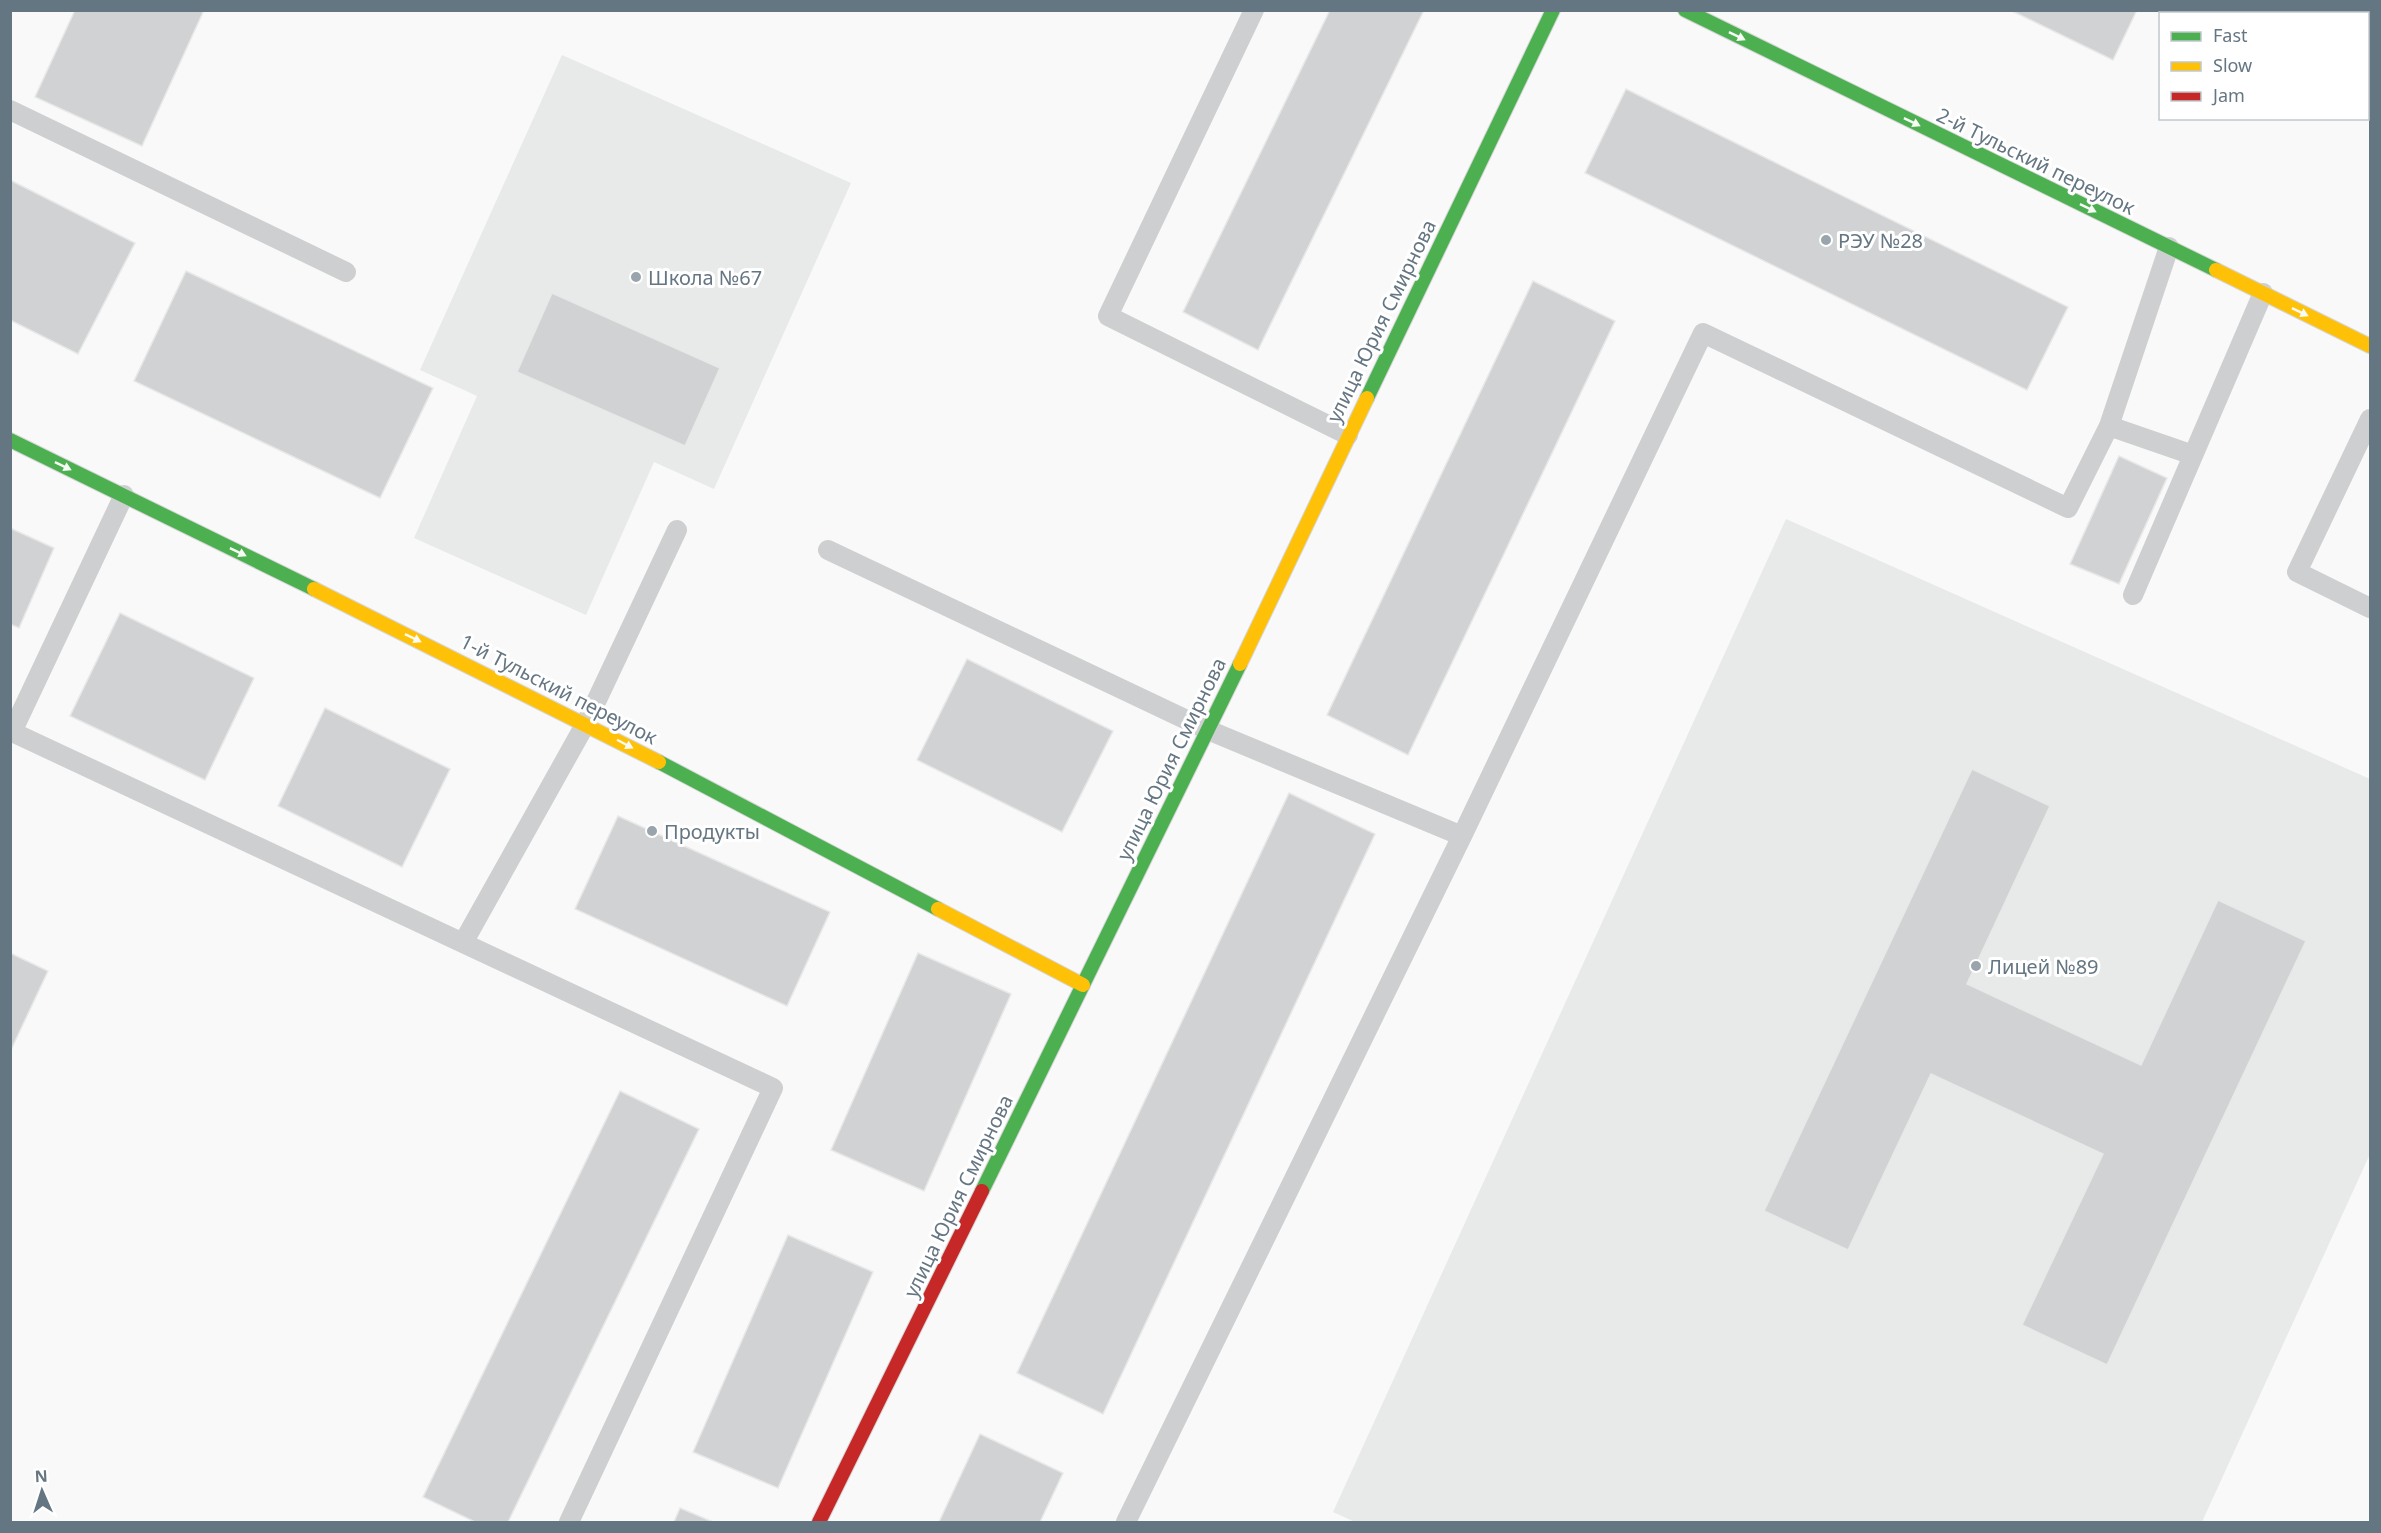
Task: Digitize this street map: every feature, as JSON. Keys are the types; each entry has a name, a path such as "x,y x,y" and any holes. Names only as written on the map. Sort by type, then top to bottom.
{"street":[{"name":"улица Юрия Смирнова","path":"819,1522 1208,730 1553,10"},
{"name":"2-й Тульский переулок","path":"1685,10 2370,346"},
{"name":"1-й Тульский переулок","path":"10,440 586,723 1083,985"}],"lane":[{"path":"1254,10 1108,316 1348,435"},
{"path":"10,110 346,272"},
{"path":"1125,1522 1462,836 1703,333 2068,508 2109,426 2169,248"},
{"path":"2133,595 2263,293"},
{"path":"2370,419 2297,572 2370,608"},
{"path":"2109,426 2193,455"},
{"path":"124,495 11,731 773,1088 569,1522"},
{"path":"463,943 586,723 677,530"},
{"path":"828,550 1208,730 1462,836"}],"shaded area":[{"name":"Школа №67","path":"562,55 851,183 714,489 654,462 586,615 414,538 477,396 420,370"},
{"name":"Лицей №89","path":"1786,519 2370,779 2370,1154 2202,1522 1355,1522 1333,1512"}],"building":[{"path":"75,10 204,10 142,146 35,97"},
{"path":"1330,10 1424,10 1258,350 1183,312"},
{"path":"2010,10 2137,10 2113,60"},
{"name":"РЭУ №28","path":"1626,89 2068,307 2027,390 1585,173"},
{"path":"10,180 135,243 78,354 10,320"},
{"path":"186,271 433,388 380,498 134,381"},
{"path":"1533,281 1615,321 1408,755 1327,715"},
{"path":"552,293 720,368 685,446 517,372"},
{"path":"2119,456 2167,478 2119,584 2070,564"},
{"path":"10,528 54,548 19,628 10,624"},
{"path":"120,613 254,678 205,780 70,716"},
{"path":"967,659 1113,731 1062,832 917,760"},
{"path":"325,708 450,769 402,867 278,806"},
{"path":"1972,769 2050,806 1967,984 2141,1065 2218,900 2306,941 2107,1365 2022,1325 2103,1154 1931,1074 1848,1250 1764,1211"},
{"path":"1289,793 1375,834 1103,1414 1017,1373"},
{"path":"618,816 830,912 787,1006 575,909"},
{"path":"10,953 48,971 10,1052"},
{"path":"918,953 1011,994 924,1191 831,1150"},
{"path":"620,1091 699,1129 508,1522 475,1522 423,1497"},
{"path":"788,1235 873,1272 778,1488 693,1452"},
{"path":"980,1434 1063,1473 1040,1522 939,1522"},
{"path":"680,1508 713,1522 674,1522"}],"traffic: fast":[{"path":"1367,398 1553,10"},
{"path":"1685,10 2216,270"},
{"path":"10,440 314,589"},
{"path":"982,1191 1240,664"},
{"path":"659,762 938,909"}],"traffic: slow":[{"path":"2216,270 2370,346"},
{"path":"1240,664 1367,398"},
{"path":"314,589 659,762"},
{"path":"938,909 1083,985"}],"traffic: jam":[{"path":"819,1522 982,1191"}],"place":[{"name":"РЭУ №28","path":"1826,240"},
{"name":"Школа №67","path":"636,277"},
{"name":"Продукты","path":"652,831"},
{"name":"Лицей №89","path":"1976,966"}]}
